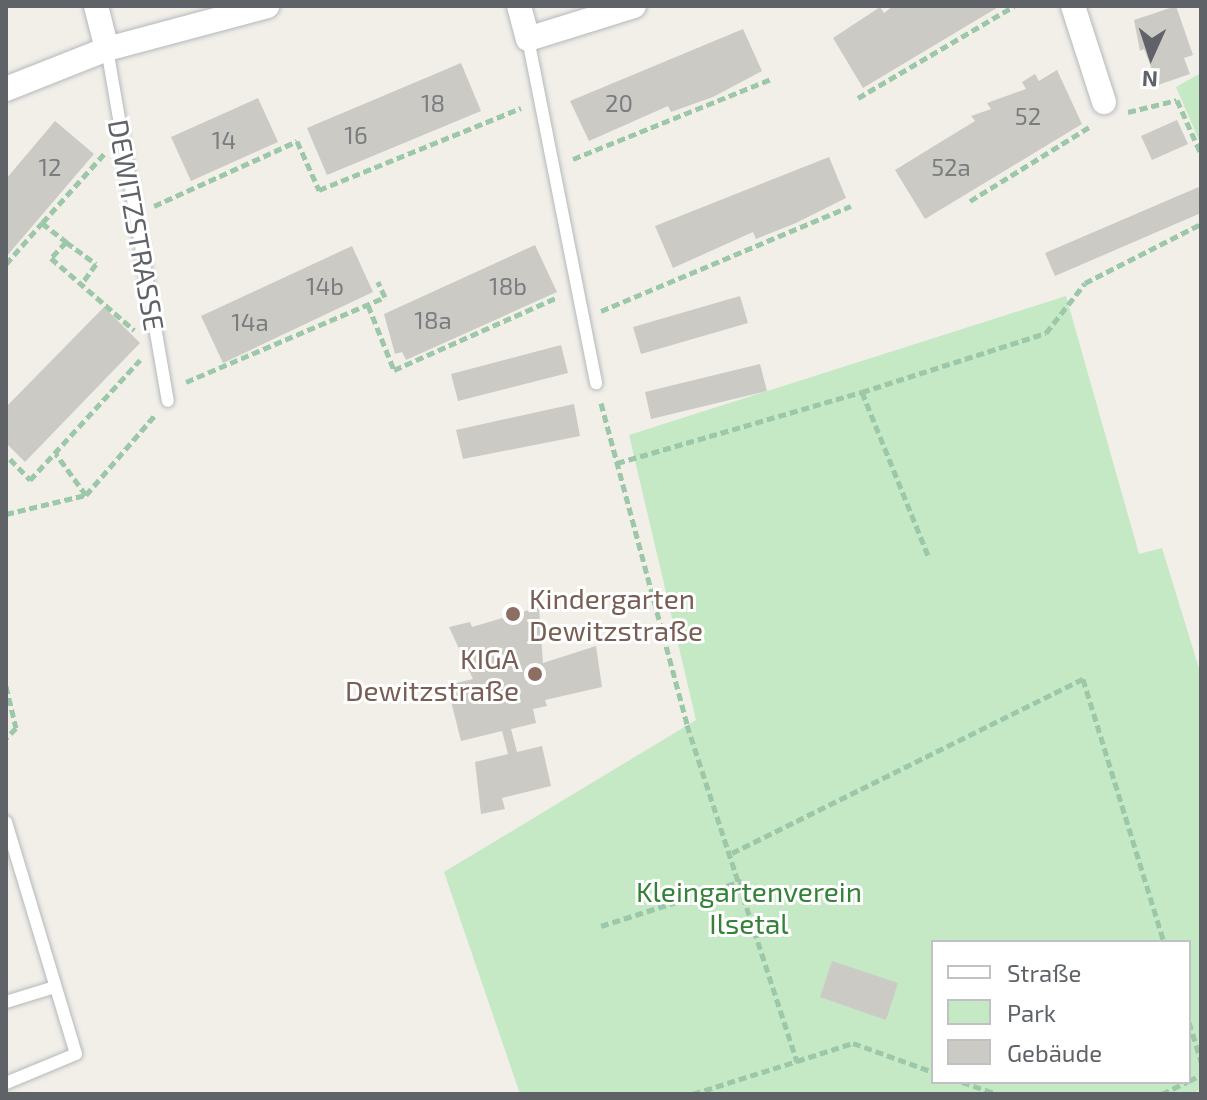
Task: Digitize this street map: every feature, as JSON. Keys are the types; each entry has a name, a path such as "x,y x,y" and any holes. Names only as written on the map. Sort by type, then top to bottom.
{"street":[{"path":"96,6 107,49"},
{"path":"6,89 107,49 267,6"},
{"path":"519,6 528,39 634,6"},
{"path":"1073,6 1100,112"}],"lane":[{"path":"528,39 596,383"},
{"name":"DEWITZSTRASSE","path":"107,49 155,344 167,396"},
{"path":"6,822 76,1054 6,1083"},
{"path":"6,1002 55,987"}],"path":[{"path":"858,98 1014,6"},
{"path":"553,166 771,79"},
{"path":"136,215 297,141 319,190 540,100"},
{"path":"970,201 1100,112 1136,115 1177,100 1201,154"},
{"path":"6,264 121,134"},
{"path":"583,318 851,206"},
{"path":"42,223 96,264 82,283"},
{"path":"617,463 862,392 1046,333 1085,283 1201,224"},
{"path":"10,459 30,480 155,344 51,258 66,242"},
{"path":"6,514 86,495 167,396 385,297 378,282"},
{"path":"368,305 394,370 577,288"},
{"path":"596,383 687,725 742,881 797,1061"},
{"path":"862,392 929,558"},
{"path":"56,454 86,495"},
{"path":"732,853 1083,679 1163,940"},
{"path":"6,686 16,728 6,738"},
{"path":"601,926 742,881"},
{"path":"1191,1028 1201,1061"},
{"path":"693,1094 853,1043 931,1071"},
{"path":"968,1084 996,1094"},
{"path":"1162,1094 1182,1084"}],"green space":[{"path":"1201,73 1201,145 1176,87"},
{"name":"Kleingartenverein Ilsetal","path":"1066,296 1139,554 1162,548 1201,675 1201,1089 1192,1094 520,1094 444,872 696,720 629,435"}],"building":[{"path":"893,6 1000,6 863,88 833,38 880,7 884,13"},
{"path":"1176,6 1193,55 1184,58 1190,74 1158,85 1144,49 1140,51 1134,20"},
{"path":"743,29 762,71 713,97 671,112 668,106 589,141 570,101"},
{"path":"461,63 481,111 327,175 307,128"},
{"path":"1057,70 1082,124 925,219 895,170 975,121 971,116 991,109 987,103 1026,89 1022,82 1035,74 1039,81"},
{"path":"258,98 278,142 191,181 171,137"},
{"path":"1177,120 1188,144 1152,160 1141,136"},
{"path":"55,121 94,154 6,257 6,179"},
{"path":"829,157 846,198 796,223 756,239 753,232 673,268 655,226"},
{"path":"1201,186 1201,213 1055,276 1045,253"},
{"path":"535,245 557,292 406,360 402,352 395,354 384,314"},
{"path":"352,246 373,292 223,363 201,316"},
{"path":"740,296 748,323 641,354 633,327"},
{"path":"104,307 140,343 25,462 6,443 6,407"},
{"path":"561,345 568,373 458,401 451,374"},
{"path":"760,364 767,391 651,419 645,392"},
{"path":"574,404 580,436 463,459 456,430"},
{"name":"KIGA Dewitzstraße","path":"539,607 543,663 596,646 602,687 545,700 547,706 533,709 536,723 511,729 517,752 542,746 551,786 502,798 505,809 481,814 475,762 508,754 502,731 461,741 447,685 473,679 449,627 470,622 472,627"},
{"path":"832,961 898,983 886,1020 820,997"}],"place":[{"name":"Kindergarten Dewitzstraße","path":"513,614"},
{"name":"KIGA Dewitzstraße","path":"535,674"}]}
